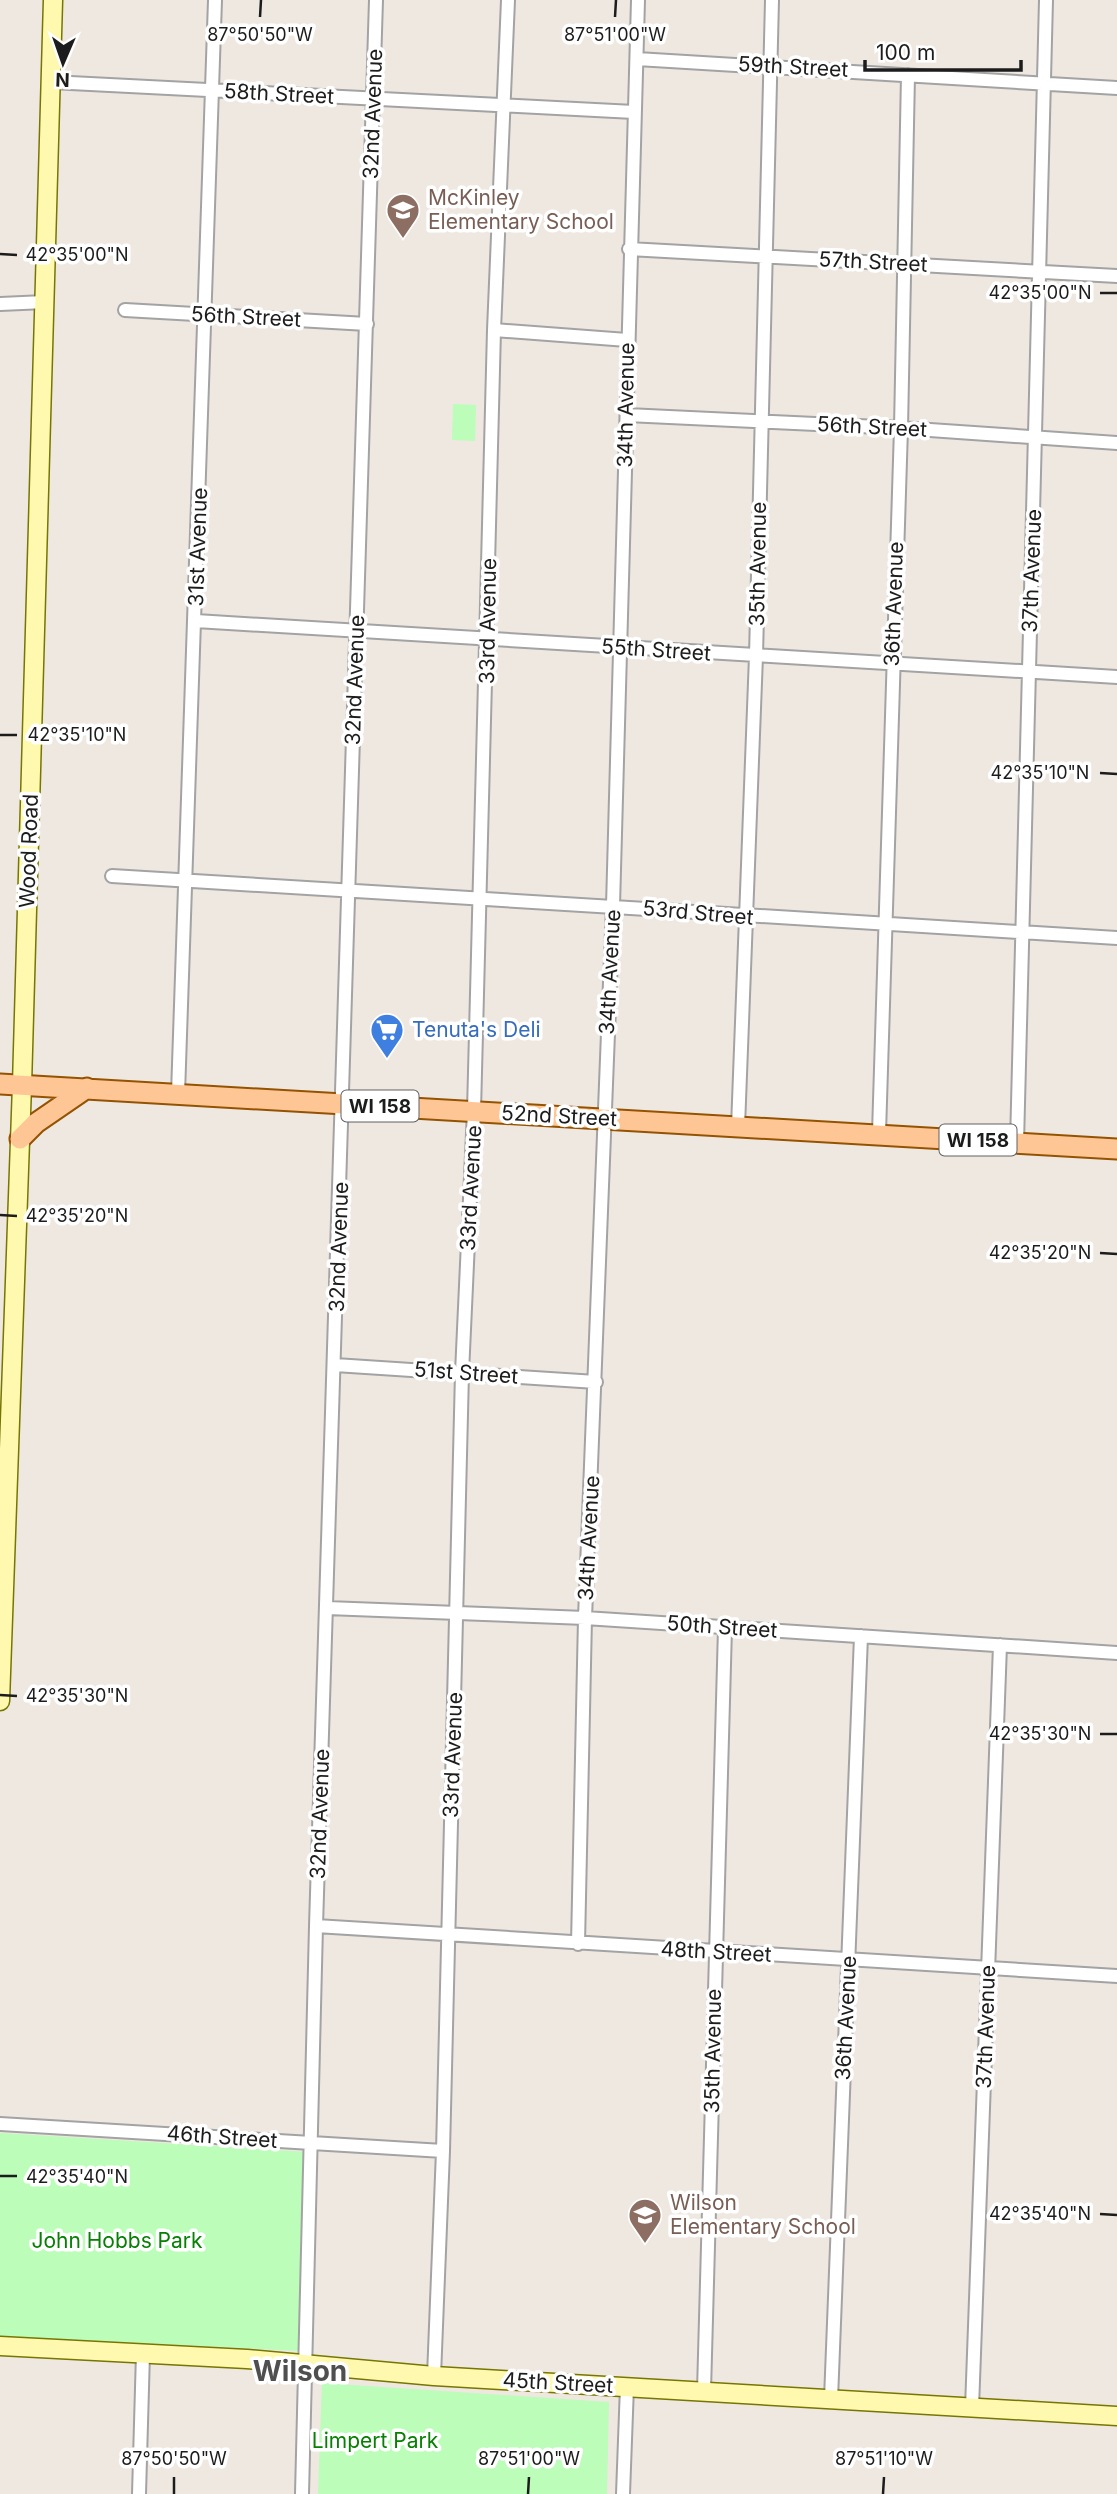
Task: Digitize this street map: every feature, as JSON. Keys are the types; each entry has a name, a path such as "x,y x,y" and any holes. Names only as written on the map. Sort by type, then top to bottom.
{"main road":[{"name":"52nd Street","path":"0,1084 879,1133 1117,1149"},
{"path":"20,1139 36,1123 87,1088"}],"street":[{"name":"Wood Road","path":"0,1701 6,1345 22,1085 53,0"},
{"name":"31st Avenue","path":"178,1094 215,0"},
{"name":"32nd Avenue","path":"302,2494 316,1926 376,0"},
{"name":"33rd Avenue","path":"434,2376 443,2151 462,1373 474,1111 488,639 494,330 508,0"},
{"name":"34th Avenue","path":"578,1944 585,1618 613,906 618,647 638,0"},
{"name":"35th Avenue","path":"738,1127 756,656 772,0"},
{"name":"37th Avenue","path":"1017,1143 1046,0"},
{"name":"59th Street","path":"637,59 1117,88"},
{"name":"36th Avenue","path":"879,1133 901,428 908,75"},
{"name":"58th Street","path":"51,82 634,112"},
{"name":"57th Street","path":"629,249 904,262 1117,276"},
{"path":"0,304 44,302"},
{"name":"56th Street","path":"125,310 367,324"},
{"path":"494,330 627,341"},
{"name":"56th Street","path":"627,415 901,428 1117,443"},
{"name":"55th Street","path":"196,621 1117,677"},
{"name":"53rd Street","path":"112,876 1117,938"},
{"name":"51st Street","path":"335,1365 596,1382"},
{"name":"50th Street","path":"327,1608 585,1618 1117,1653"},
{"name":"35th Avenue","path":"704,2391 725,1628"},
{"name":"36th Avenue","path":"831,2399 861,1636"},
{"name":"37th Avenue","path":"972,2408 1000,1645"},
{"name":"48th Street","path":"316,1926 1117,1976"},
{"name":"46th Street","path":"0,2124 443,2151"},
{"name":"45th Street","path":"0,2346 143,2353 434,2376 1117,2416"},
{"path":"138,2494 143,2353"},
{"path":"623,2494 627,2386"}],"green space":[{"path":"453,404 476,405 475,441 452,440"},
{"name":"John Hobbs Park","path":"0,2133 307,2152 299,2351 0,2336"},
{"name":"Limpert Park","path":"322,2383 609,2402 607,2494 318,2494"}],"place":[{"name":"McKinley Elementary School","path":"403,240"},
{"name":"Tenuta's Deli","path":"387,1060"},
{"name":"Wilson Elementary School","path":"645,2245"}],"district":[{"name":"Wilson","path":"300,2371"}]}
